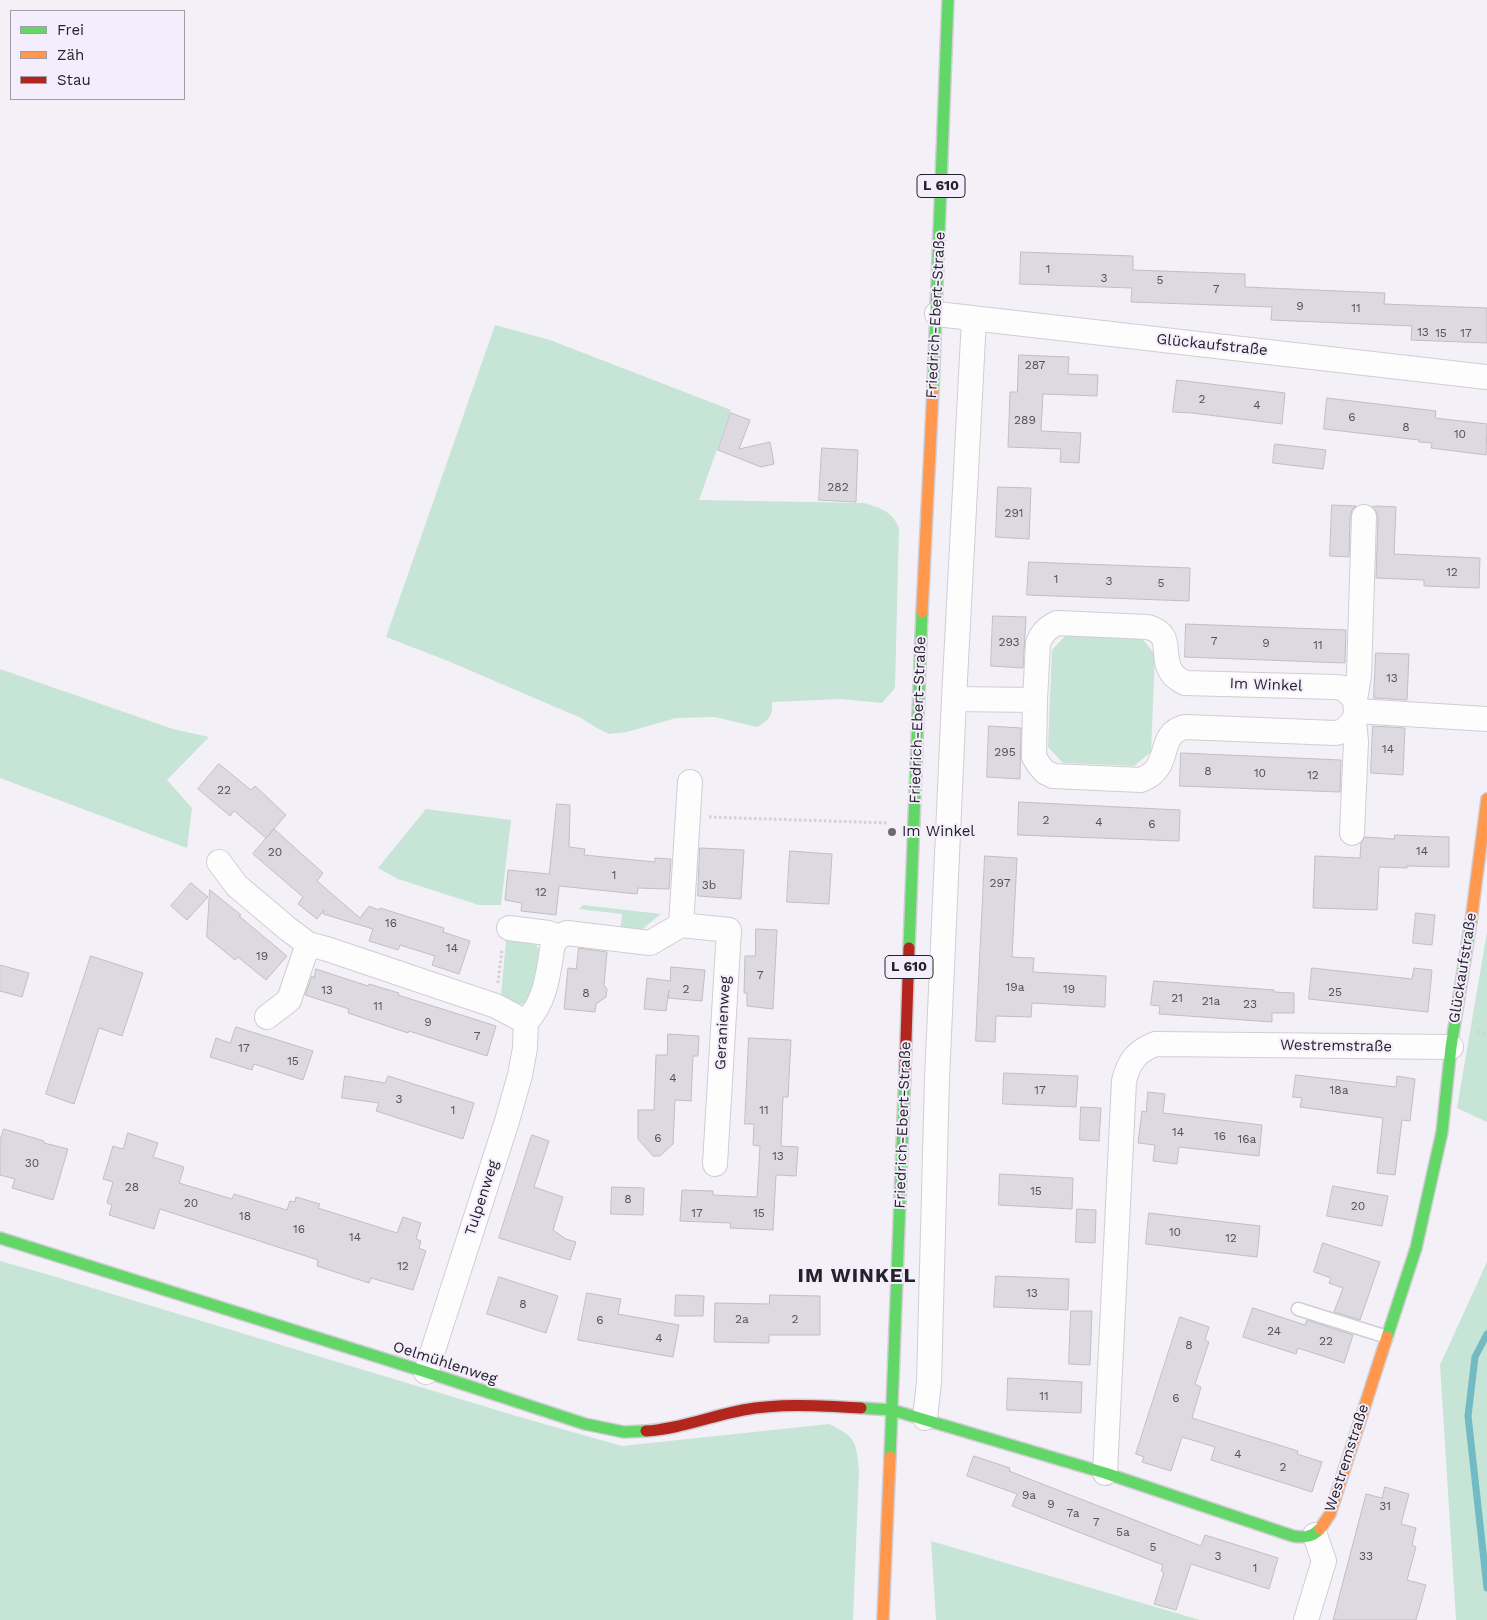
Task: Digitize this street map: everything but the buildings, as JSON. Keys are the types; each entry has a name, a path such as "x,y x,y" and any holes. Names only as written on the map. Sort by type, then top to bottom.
{"street":[{"name":"Friedrich-Ebert-Straße","path":"883,1620 918,698 948,0"},
{"name":"Glückaufstraße","path":"936,314 1487,376"},
{"path":"925,1418 929,1382 937,1079 974,318"},
{"path":"1352,833 1356,742 1355,710 1359,675 1364,517"},
{"name":"Im Winkel","path":"1057,623 1157,629 1165,640 1167,663 1170,671 1175,677 1185,683 1343,688 1355,710 1344,731 1336,733 1185,727 1174,732 1168,738 1162,762 1157,771 1150,777 1141,780 1054,776 1045,772 1034,757 1034,700 1038,643 1047,628 1057,623"},
{"path":"954,699 1034,700"},
{"name":"Im Winkel","path":"1355,710 1487,719"},
{"path":"509,928 650,943 681,925 690,782"},
{"name":"Glückaufstraße","path":"1451,1047 1470,927 1487,799"},
{"path":"219,862 237,886 288,930 308,944 496,1006 526,1022 535,1012 543,997 553,944 562,935"},
{"name":"Geranienweg","path":"681,925 729,930 715,1164"},
{"path":"267,1017 289,1000 308,944"},
{"name":"Tulpenweg","path":"426,1372 507,1121 520,1075 525,1048 526,1022"},
{"name":"Westremstraße","path":"1105,1473 1124,1081 1127,1069 1134,1058 1144,1049 1155,1044 1451,1047 1442,1132 1416,1248 1330,1514 1324,1528 1315,1536"},
{"name":"Oelmühlenweg","path":"0,1238 585,1424 624,1432 662,1430 744,1410 798,1405 892,1410"},
{"path":"892,1410 925,1418 1105,1473 1293,1536 1304,1539 1315,1536 1324,1561 1306,1620"}],"lane":[{"path":"1298,1310 1387,1336"}],"path":[{"path":"689,816 892,823"},
{"path":"496,1006 504,934 509,928"}],"green space":[{"path":"495,325 550,340 731,410 699,500 864,503 889,514 899,528 895,688 882,703 840,699 772,702 772,711 769,717 757,727 715,717 676,718 627,732 609,734 581,718 448,661 386,637"},
{"path":"1066,635 1142,639 1155,654 1151,752 1134,766 1063,763 1048,747 1052,650"},
{"path":"0,669 173,729 209,737 167,780 192,808 187,848 0,778"},
{"path":"426,809 511,820 501,905 479,905 398,879 378,868"},
{"path":"583,905 661,914 636,934 620,932 622,914 579,909"},
{"path":"1487,932 1487,1122 1457,1108"},
{"path":"507,939 535,942 539,950 535,994 528,1002 522,1004 505,999 501,995"},
{"path":"0,1261 622,1446 829,1424 850,1437 855,1446 858,1460 853,1620 0,1620"},
{"path":"1487,1262 1487,1620 1456,1620 1440,1365"},
{"path":"931,1541 1200,1620 936,1620"}],"waterway":[{"path":"1487,1334 1475,1357 1468,1416 1487,1588"}],"traffic: fast":[{"path":"933,389 948,0"},
{"path":"909,948 922,612"},
{"path":"1387,1337 1416,1248 1442,1132 1451,1047 1471,921"},
{"path":"890,1457 905,1070"},
{"path":"0,1238 585,1424 624,1432 646,1431"},
{"path":"861,1408 892,1410 1105,1473 1293,1536 1308,1536 1320,1529"}],"traffic: slow":[{"path":"922,612 933,389"},
{"path":"1471,921 1487,799"},
{"path":"1320,1529 1330,1514 1387,1337"},
{"path":"883,1620 890,1457"}],"traffic: jam":[{"path":"905,1070 909,948"},
{"path":"646,1431 671,1428 743,1410 772,1406 861,1408"}],"place":[{"name":"Im Winkel","path":"892,832"}],"district":[{"name":"IM WINKEL","path":"857,1276"}]}
